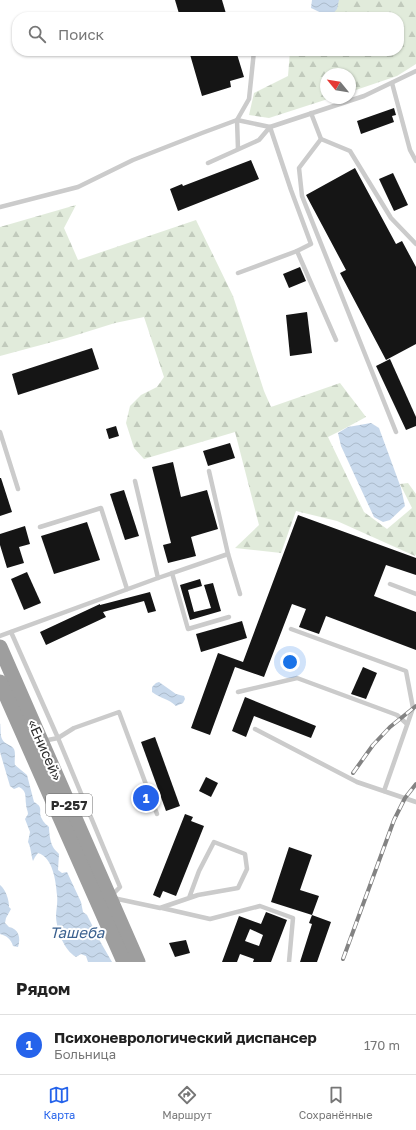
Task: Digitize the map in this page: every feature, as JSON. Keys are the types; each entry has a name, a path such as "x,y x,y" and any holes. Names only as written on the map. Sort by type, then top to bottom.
{"highway":[{"name":"«Енисей»","path":"0,647 138,962"},
{"name":"«Енисей»","path":"0,682 124,962"}],"lane":[{"path":"238,149 237,120 249,99 253,56"},
{"path":"0,207 78,187 133,160 237,120 270,127 364,96 416,72"},
{"path":"392,83 410,150 416,161"},
{"path":"311,113 321,139 350,151 391,218 416,244"},
{"path":"208,162 259,140 270,127"},
{"path":"238,273 311,244 270,127"},
{"path":"321,139 299,168 302,196 396,432"},
{"path":"297,250 336,340"},
{"path":"0,432 18,489"},
{"path":"209,471 228,554 240,594"},
{"path":"135,481 158,578"},
{"path":"40,527 101,508 127,589"},
{"path":"0,636 127,589 228,554"},
{"path":"172,573 188,629 228,617"},
{"path":"390,584 416,594"},
{"path":"291,629 406,671 413,708"},
{"path":"11,632 58,738 120,887 110,897"},
{"path":"238,692 297,678 397,715 407,724"},
{"path":"384,791 416,700"},
{"path":"41,741 58,738 74,728 119,712 157,814"},
{"path":"256,729 357,782 416,802"},
{"path":"160,908 198,895 238,888 247,869 245,854 214,842 199,871 189,898"},
{"path":"110,897 210,919 260,906 293,918 289,962"}],"green space":[{"path":"337,0 416,0 416,64 397,76 356,90 356,68 320,68 320,102 269,118 249,115 254,93 288,76 290,56 404,56 404,12 326,12"},
{"path":"76,205 64,228 78,260 196,220 233,296 264,391 271,407 340,383 366,417 328,437 364,512 387,529 412,508 400,484 408,483 416,494 415,556 337,521 296,511 281,553 235,548 259,525 235,432 144,459 134,448 126,423 130,406 141,395 157,387 164,377 144,317 115,323 0,356 0,227"}],"water":[{"path":"312,0 339,0 337,9 334,12 319,12 311,8"},
{"path":"371,423 379,428 401,488 405,506 390,520 383,522 374,517 341,446 338,433 348,427"},
{"path":"159,682 176,694 184,696 185,699 183,703 176,706 170,701 152,692 152,687"},
{"name":"Ташеба","path":"0,723 2,739 14,749 15,765 27,775 34,802 39,806 43,821 49,827 52,845 59,854 58,870 62,873 67,872 81,902 83,912 87,915 112,962 88,962 86,956 81,954 76,957 68,950 62,940 56,917 57,898 53,871 47,859 43,855 38,853 33,861 28,842 30,832 25,819 28,814 25,794 19,787 14,789 10,786 0,752"},
{"path":"0,885 8,898 9,907 11,909 5,923 17,932 19,937 18,947 13,946 8,938 0,934"}],"building":[{"path":"175,0 222,0 226,12 179,12"},
{"path":"190,56 238,56 244,77 230,81 231,87 202,96"},
{"path":"394,108 396,115 392,116 394,122 361,134 357,121"},
{"path":"251,160 259,179 178,211 170,189 182,184 183,186"},
{"path":"355,168 396,244 402,241 416,267 416,344 386,360 340,273 346,270 306,195"},
{"path":"393,173 408,205 394,211 379,179"},
{"path":"300,267 306,281 289,288 283,274"},
{"path":"307,312 312,353 290,356 286,315"},
{"path":"92,348 99,369 18,395 12,374"},
{"path":"390,359 416,417 416,426 406,430 376,366"},
{"path":"116,426 119,436 109,439 106,429"},
{"path":"230,443 235,458 208,466 203,451"},
{"path":"173,462 181,497 207,490 218,529 191,537 196,556 168,563 163,545 171,543 152,467"},
{"path":"0,478 12,512 0,516"},
{"path":"124,490 139,536 125,540 110,494"},
{"path":"298,515 416,558 416,575 386,565 374,596 416,612 416,650 326,616 319,634 299,627 306,609 292,604 264,677 235,667 210,735 191,728 218,653 243,662"},
{"path":"87,522 100,560 54,574 41,536"},
{"path":"25,526 30,544 19,547 24,563 7,568 0,545 0,534"},
{"path":"27,572 41,603 24,610 11,579"},
{"path":"200,579 202,586 188,590 194,612 211,608 204,585 213,583 221,611 190,620 180,585"},
{"path":"150,592 156,611 148,613 144,601 103,612 106,617 46,645 40,632 100,604"},
{"path":"242,621 247,638 201,652 196,634"},
{"path":"363,667 377,673 366,699 351,694"},
{"path":"245,697 316,726 311,738 254,716 246,737 232,731"},
{"path":"155,737 180,806 166,811 141,742"},
{"path":"206,777 218,783 211,797 199,791"},
{"path":"185,814 193,817 191,821 204,826 176,896 163,891 160,898 153,895"},
{"path":"289,847 312,855 300,890 319,896 312,915 271,902"},
{"path":"266,912 287,920 271,962 253,962 254,959 240,954 237,962 222,962 239,916 261,924","holes":["250,929 263,935 259,946 245,941"]},
{"path":"312,915 331,922 317,962 300,962 312,924 309,923"},
{"path":"186,940 190,953 175,957 169,943"}],"railway":[{"path":"353,773 373,745 390,727 416,706"},
{"path":"343,959 394,820 405,798 416,784"}],"place":[{"name":"Психоневрологический диспансер","path":"146,798"}]}
